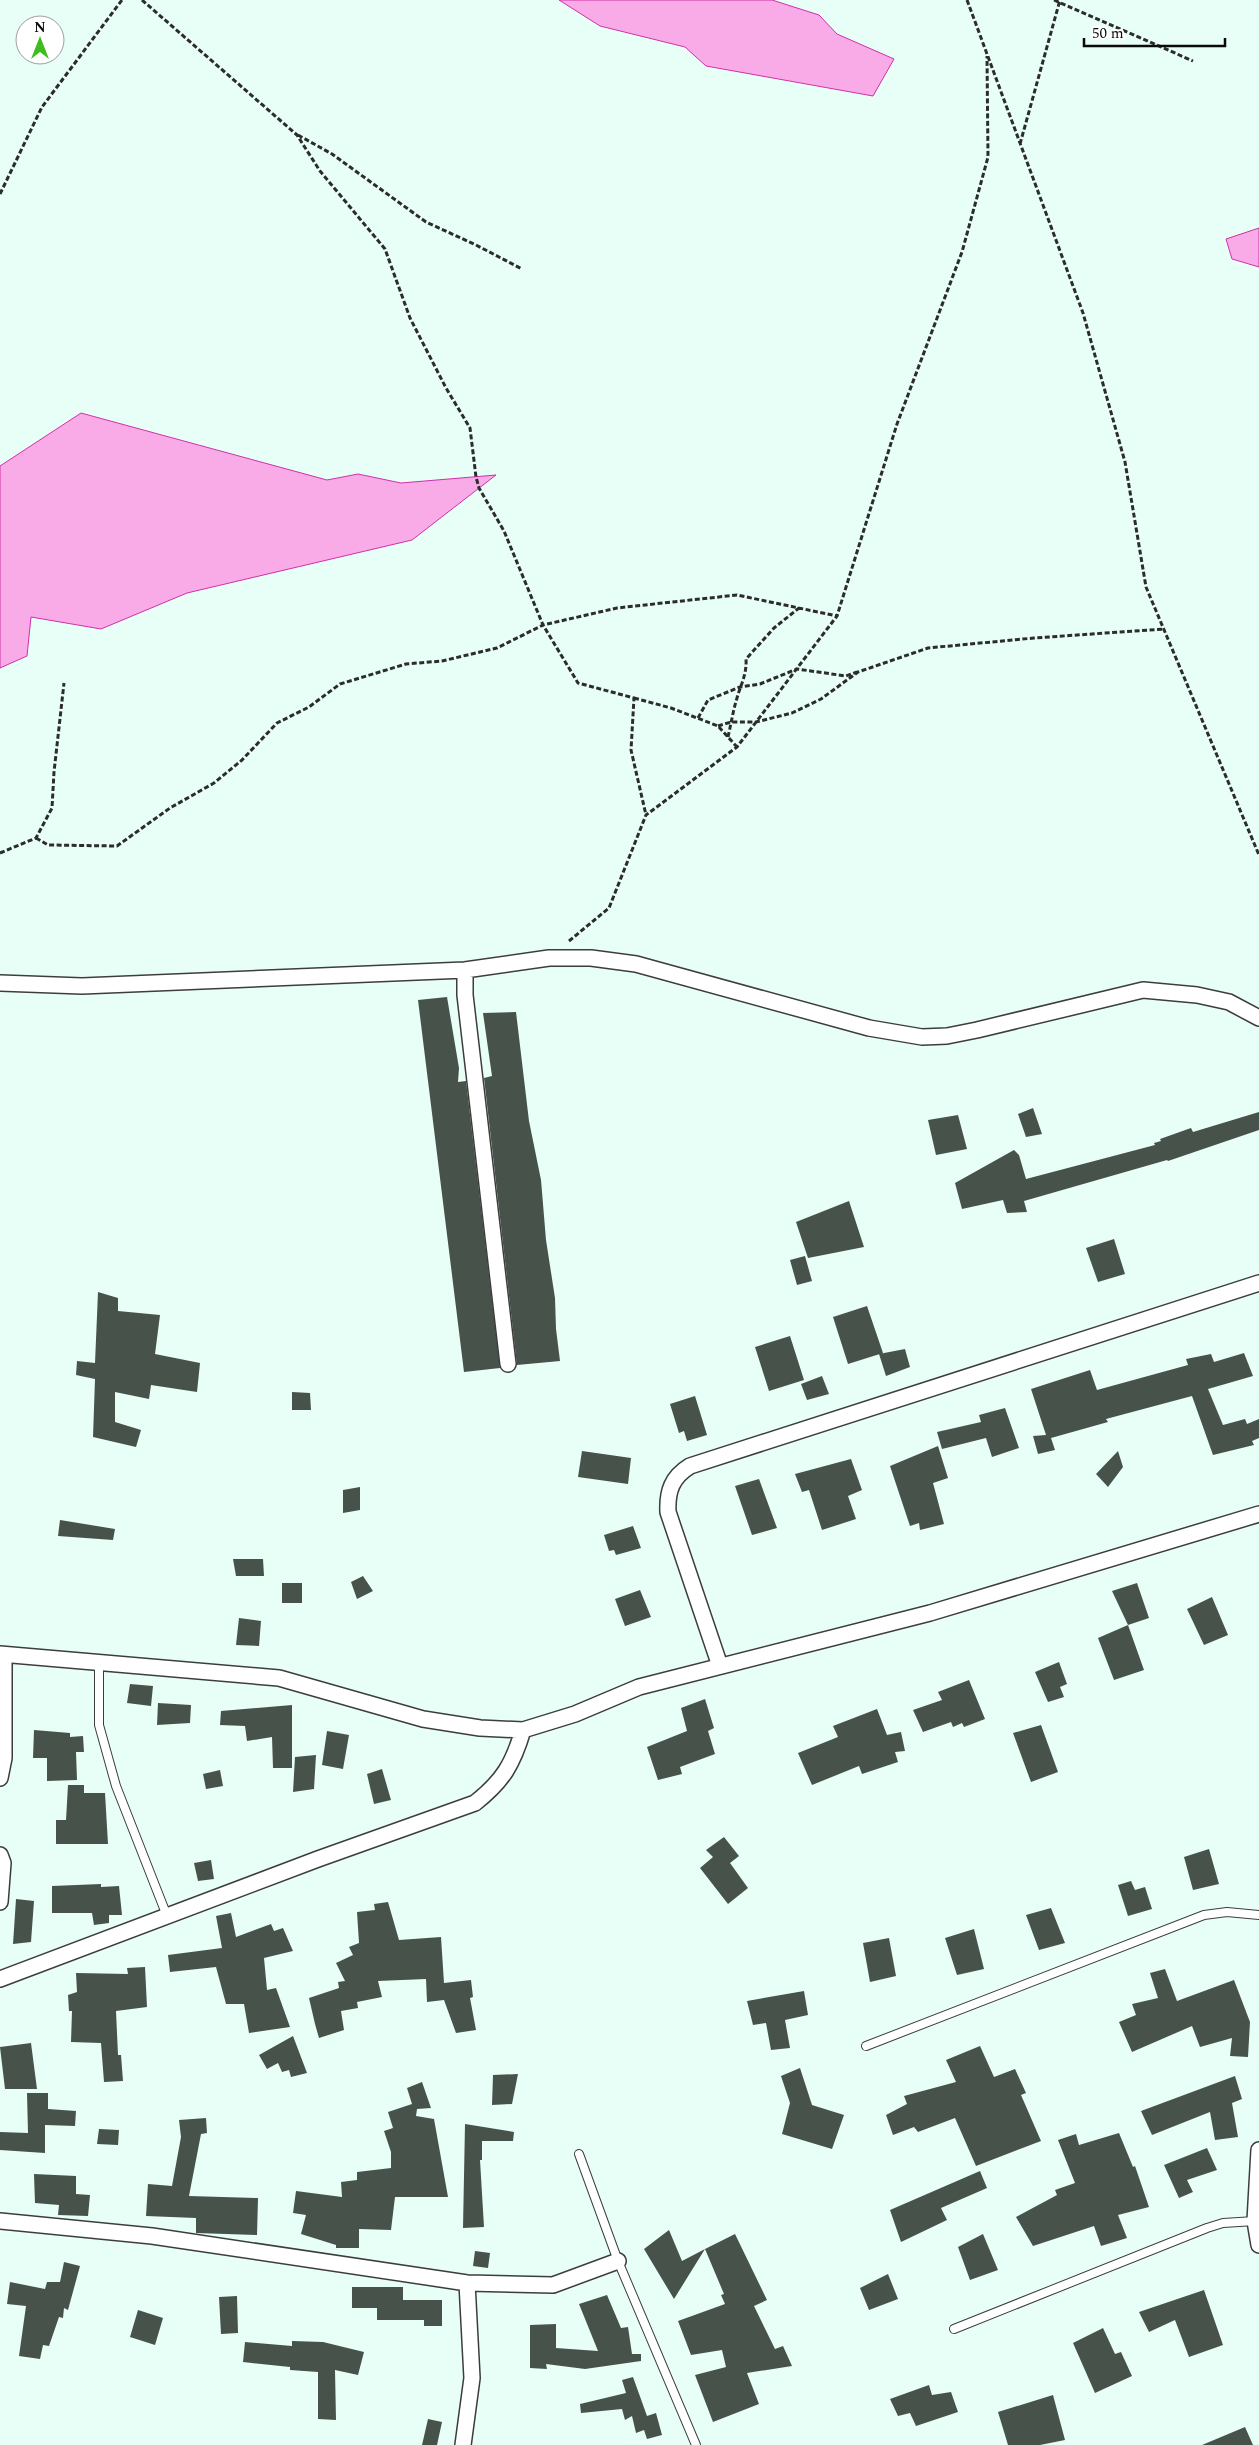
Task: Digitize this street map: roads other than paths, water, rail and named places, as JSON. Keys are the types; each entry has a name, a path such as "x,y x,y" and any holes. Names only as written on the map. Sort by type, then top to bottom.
{"street":[{"path":"0,983 82,986 465,970 549,958 591,958 636,964 869,1028 922,1037 947,1036 1143,990 1197,995 1229,1002 1259,1018"},
{"path":"465,970 465,995 508,1364"},
{"path":"720,1666 668,1512 668,1498 671,1485 678,1473 690,1466 1259,1283"},
{"path":"0,1778 4,1758 2,1654 279,1678 423,1719 495,1730 523,1730 568,1716 639,1687 930,1612 1259,1514"},
{"path":"2,1975 475,1803 492,1790 506,1773 515,1755 523,1730"},
{"path":"0,1855 3,1863 0,1902"},
{"path":"1259,2150 1255,2221 1259,2245"},
{"path":"0,2221 152,2236 467,2283 553,2285 618,2262"},
{"path":"463,2445 472,2378 467,2283"}],"lane":[{"path":"99,1662 99,1725 116,1786 167,1916"},
{"path":"866,2046 1204,1915 1227,1912 1259,1915"},
{"path":"579,2154 618,2262 696,2445"},
{"path":"954,2329 1207,2228 1230,2222 1255,2221"}]}
